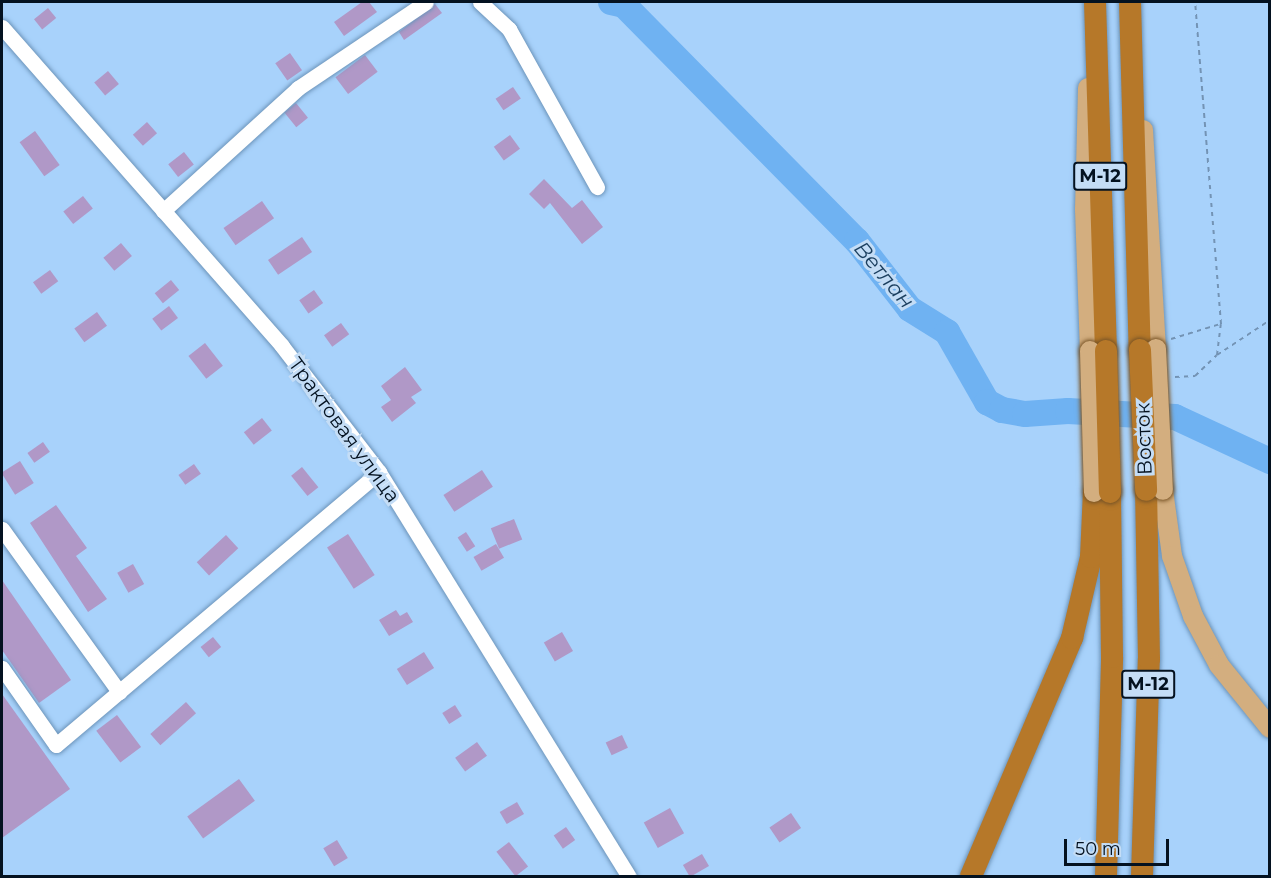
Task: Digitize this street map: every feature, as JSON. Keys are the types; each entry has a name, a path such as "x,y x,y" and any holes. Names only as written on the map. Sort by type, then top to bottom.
{"highway":[{"name":"Восток","path":"1093,2 1102,492 1112,657 1106,876"},
{"name":"Восток","path":"1132,2 1153,347 1154,490 1142,876"},
{"path":"971,876 1072,638 1091,557 1102,492"}],"main road":[{"path":"1154,490 1172,556 1193,616 1219,665 1269,728"}],"street":[{"path":"163,211 298,87 426,2"},
{"path":"480,2 509,28 597,187"},
{"name":"Трактовая улица","path":"2,27 282,346 379,472 629,876"},
{"path":"2,669 56,745 379,472"},
{"path":"2,529 119,692"}],"path":[{"path":"1195,2 1221,324 1217,356"},
{"path":"1172,378 1194,375 1269,320"},
{"path":"1153,347 1221,324"}],"building":[{"path":"362,2 369,2 377,12 344,36 334,22"},
{"path":"435,4 442,13 404,40 399,32"},
{"path":"48,8 56,18 42,29 34,19"},
{"path":"290,53 302,70 287,81 275,63"},
{"path":"365,55 378,72 348,94 335,77"},
{"path":"108,71 119,84 105,96 94,83"},
{"path":"513,87 521,99 503,110 496,99"},
{"path":"296,103 308,118 296,127 284,112"},
{"path":"147,122 157,133 143,146 133,135"},
{"path":"35,131 60,165 44,176 20,142"},
{"path":"510,135 520,149 504,161 494,147"},
{"path":"184,152 194,165 178,177 168,164"},
{"path":"544,179 572,208 582,200 603,227 582,244 550,203 544,209 529,194"},
{"path":"83,196 93,209 73,224 63,211"},
{"path":"262,201 274,218 236,245 223,228"},
{"path":"302,237 312,252 278,275 268,260"},
{"path":"121,243 132,256 114,271 103,258"},
{"path":"50,270 58,281 41,294 33,282"},
{"path":"171,280 179,290 163,303 155,293"},
{"path":"314,290 323,303 308,313 299,300"},
{"path":"169,306 178,318 161,331 152,319"},
{"path":"97,312 107,326 84,342 74,328"},
{"path":"341,323 349,334 332,347 324,335"},
{"path":"205,343 223,366 206,379 188,356"},
{"path":"405,367 422,390 411,397 416,403 392,422 381,407 391,400 381,386"},
{"path":"262,418 272,431 254,445 244,432"},
{"path":"43,442 50,452 34,463 27,453"},
{"path":"20,461 34,483 15,495 2,472"},
{"path":"194,464 201,474 185,485 178,475"},
{"path":"302,467 318,487 307,496 291,476"},
{"path":"482,470 493,487 454,512 443,495"},
{"path":"56,505 87,548 76,556 107,599 88,612 30,523"},
{"path":"514,519 522,539 499,549 491,528"},
{"path":"466,532 475,546 467,552 458,537"},
{"path":"348,534 375,575 354,589 327,548"},
{"path":"226,535 238,548 209,575 197,562"},
{"path":"496,544 504,558 481,571 473,557"},
{"path":"133,564 144,584 128,593 117,573"},
{"path":"2,580 71,680 39,703 2,650"},
{"path":"396,610 400,616 407,612 413,622 389,636 379,620"},
{"path":"562,632 573,651 555,662 544,642"},
{"path":"213,637 221,647 209,657 201,647"},
{"path":"424,652 434,668 407,685 397,669"},
{"path":"2,694 70,789 2,838"},
{"path":"186,702 196,713 160,745 150,734"},
{"path":"455,705 462,716 449,724 442,713"},
{"path":"117,715 141,747 120,763 96,731"},
{"path":"622,735 628,748 612,755 606,743"},
{"path":"477,742 487,756 465,772 455,758"},
{"path":"239,779 255,801 203,838 187,817"},
{"path":"517,802 524,814 507,824 500,812"},
{"path":"670,808 684,833 658,848 644,823"},
{"path":"791,813 801,828 780,842 769,828"},
{"path":"566,827 575,840 563,849 554,836"},
{"path":"337,840 348,858 334,866 323,848"},
{"path":"509,842 528,866 515,876 496,852"},
{"path":"702,854 709,866 689,876 683,865"}],"waterway":[{"name":"Ветлан","path":"611,2 624,5 857,241 910,309 947,332 987,402 1002,410 1025,414 1068,411 1175,417 1270,461"}]}
